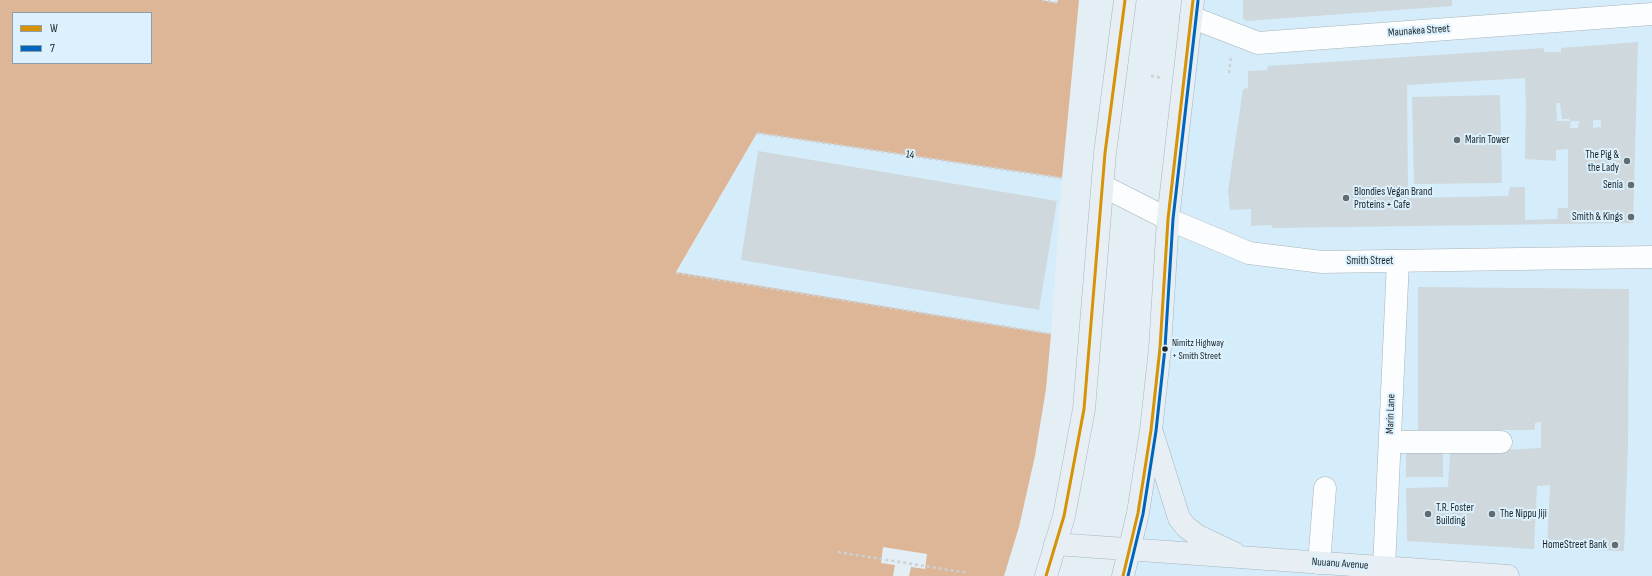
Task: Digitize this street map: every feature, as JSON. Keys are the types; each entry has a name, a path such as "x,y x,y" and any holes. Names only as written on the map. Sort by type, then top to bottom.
{"main road":[{"path":"1046,576 1056,544 1072,478 1084,409 1105,153 1125,0"},
{"path":"1123,576 1138,513 1151,430 1160,348 1168,219 1192,8"},
{"name":"Nuuanu Avenue","path":"1151,430 1179,518 1186,527 1198,536 1244,558"},
{"name":"Nuuanu Avenue","path":"1056,544 1244,558 1337,567 1384,567 1462,575 1508,576"}],"street":[{"name":"Maunakea Street","path":"1192,8 1258,43 1652,14"},
{"name":"Smith Street","path":"1103,186 1168,219 1249,253 1322,262 1652,257"},
{"name":"Marin Lane","path":"1384,567 1398,261"},
{"path":"1390,442 1501,442"},
{"path":"1332,489 1337,567"}],"path":[{"path":"1042,0 1057,3"},
{"path":"1151,76 1163,78"},
{"name":"14","path":"757,133 1062,178"},
{"path":"676,273 1051,334"},
{"path":"838,552 968,573"}],"shaded area":[{"path":"0,0 1042,0 1057,3 1058,0 1079,0 1062,178 757,133 676,272 1051,334 1046,389 1035,456 1019,527 1004,576 909,576 911,567 925,569 927,554 883,547 881,563 895,565 893,576 0,576"},
{"path":"1195,0 1652,0 1652,576 1122,576"},
{"path":"757,133 1062,178 1051,334 676,273"}],"building":[{"path":"1243,0 1452,0 1452,6 1247,21 1243,19"},
{"path":"1638,42 1633,223 1272,228 1272,225 1251,226 1251,209 1230,210 1228,191 1243,89 1248,88 1248,71 1267,70 1268,66 1544,48 1544,52 1561,52 1561,48","holes":["1525,78 1525,159 1556,161 1556,150 1568,149 1568,208 1558,208 1557,219 1525,220 1525,187 1510,187 1508,196 1408,198 1407,85","1556,103 1560,103 1562,119 1569,119 1571,121 1557,121","1593,120 1601,120 1601,127 1593,128","1571,121 1579,121 1578,128 1570,128"]},
{"name":"Marin Tower","path":"1500,95 1502,183 1414,184 1412,97"},
{"path":"758,151 1057,201 1039,310 741,260"},
{"path":"1418,287 1629,289 1628,446 1624,551 1547,549 1550,485 1537,486 1534,549 1407,541 1406,488 1448,487 1450,453 1541,448 1541,422 1535,423 1535,430 1418,430"},
{"path":"1443,452 1443,477 1406,477 1406,453"}],"transit line":[{"name":"W","path":"1046,576 1064,516 1084,409 1105,153 1125,0"},
{"name":"W","path":"1123,576 1138,513 1151,430 1160,348 1168,219 1193,0"},
{"name":"7","path":"1128,576 1143,514 1156,431 1165,348 1173,219 1198,1"}],"place":[{"name":"Marin Tower","path":"1457,140"},
{"name":"The Pig & the Lady","path":"1627,161"},
{"name":"Senia","path":"1631,185"},
{"name":"Blondies Vegan Brand Proteins + Cafe","path":"1346,198"},
{"name":"Smith & Kings","path":"1631,217"},
{"name":"Nimitz Highway + Smith Street","path":"1165,349"},
{"name":"T.R. Foster Building","path":"1428,514"},
{"name":"The Nippu Jiji","path":"1492,514"},
{"name":"HomeStreet Bank","path":"1615,545"}]}
